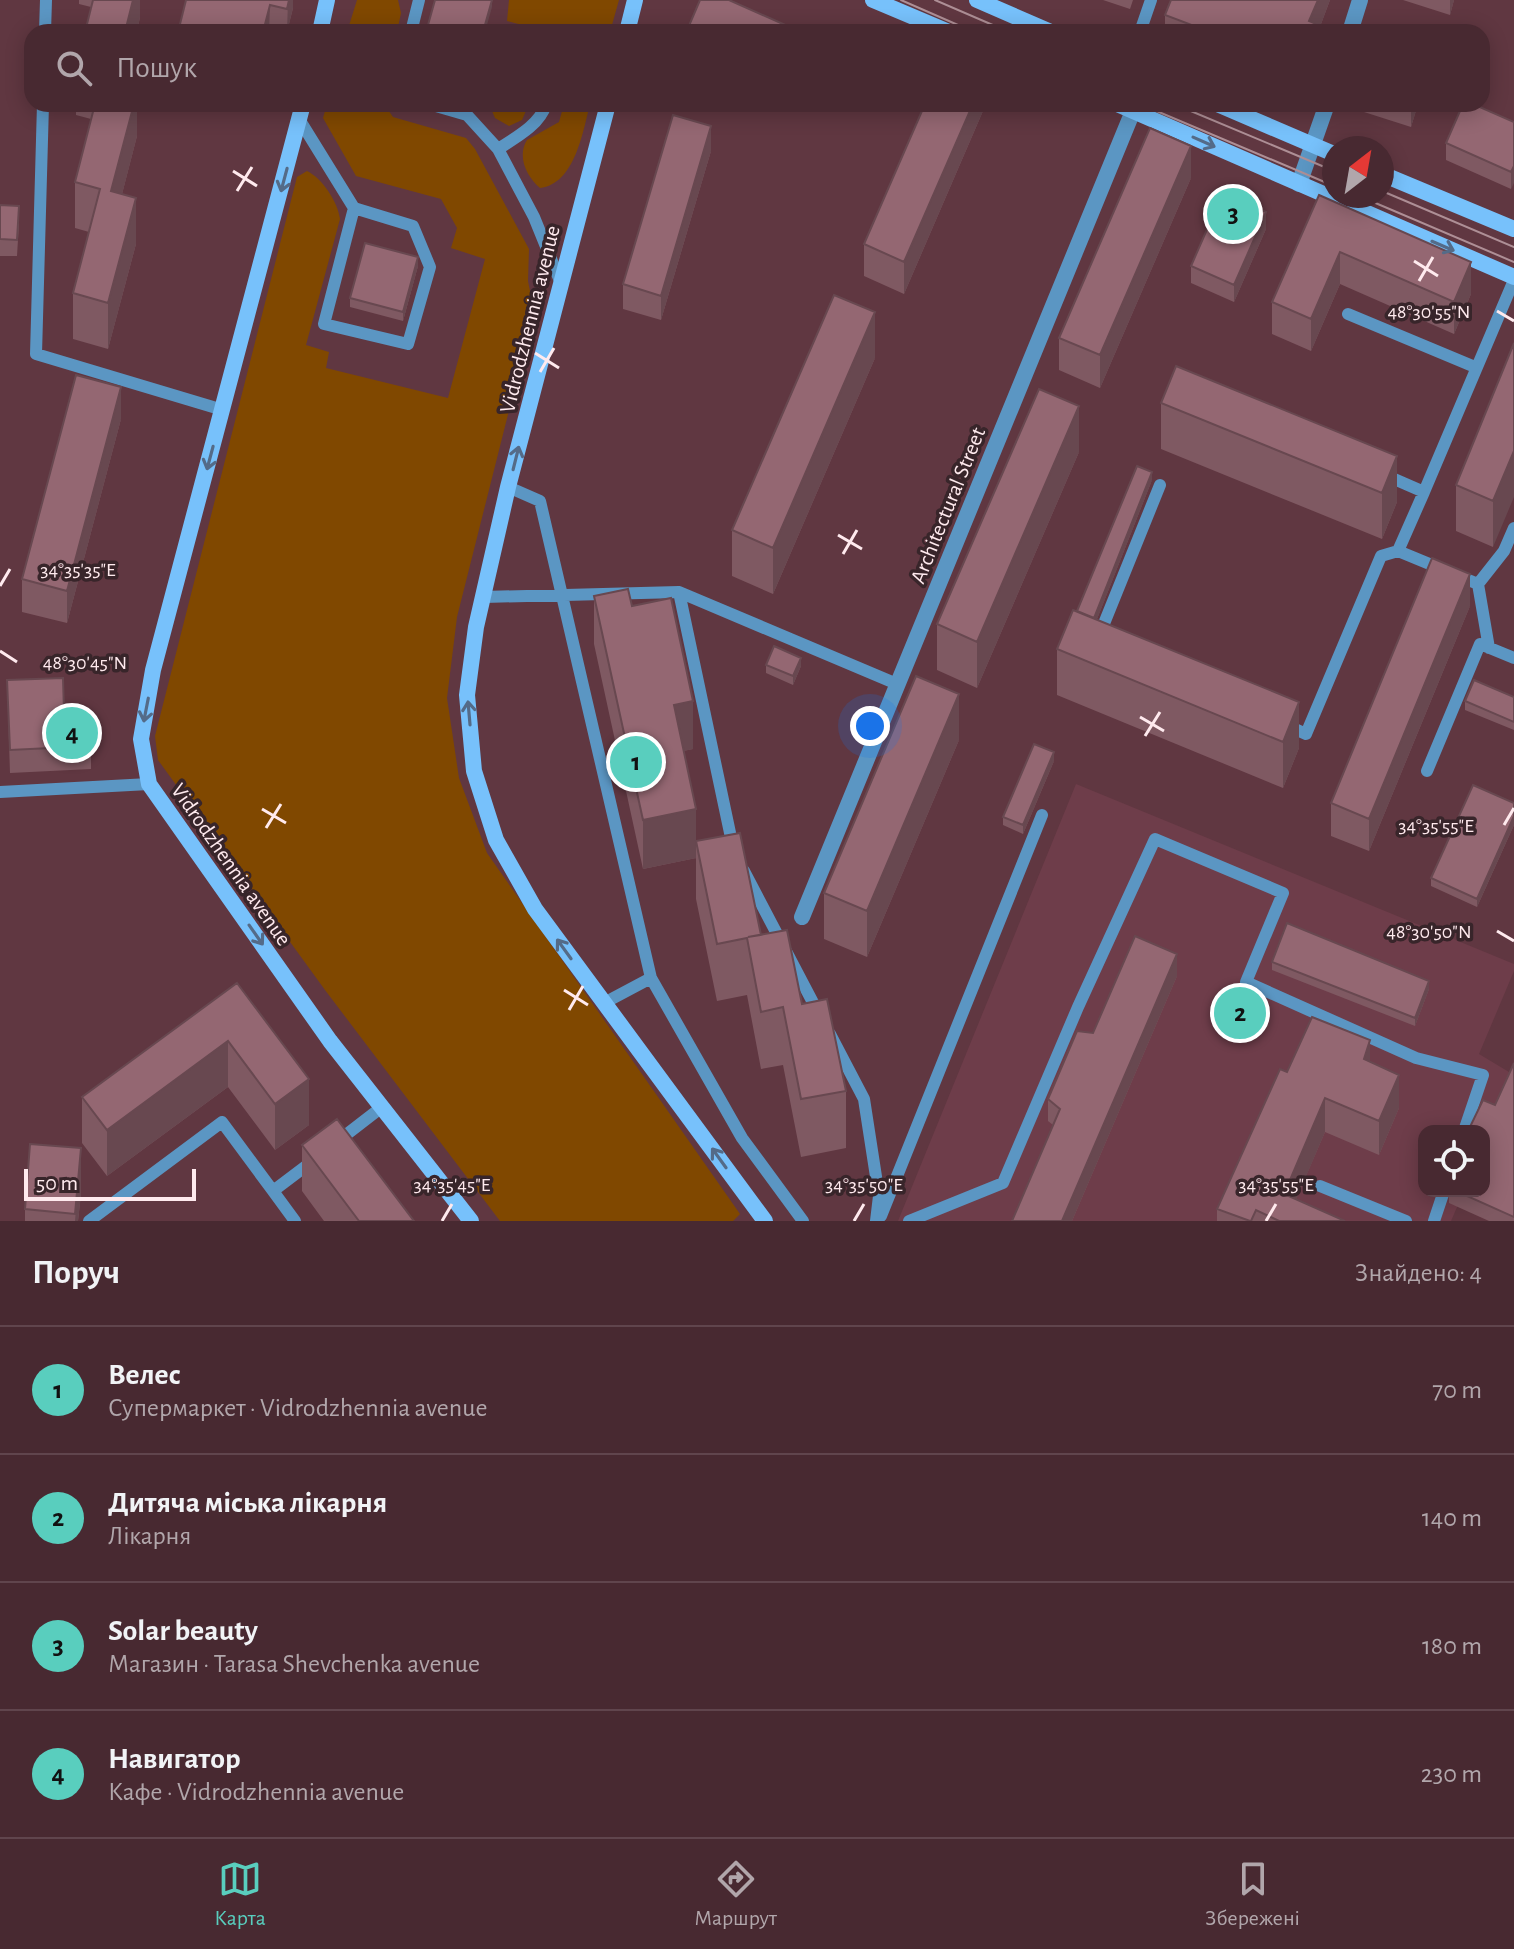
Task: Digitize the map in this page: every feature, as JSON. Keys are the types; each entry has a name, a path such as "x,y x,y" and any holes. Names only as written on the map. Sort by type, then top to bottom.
{"main road":[{"path":"322,24 327,0"},
{"path":"629,24 635,0"},
{"path":"873,0 930,24"},
{"path":"977,0 1032,24"},
{"name":"Vidrodzhennia avenue","path":"301,112 153,670 141,739 149,784 330,1041 471,1221"},
{"name":"Vidrodzhennia avenue","path":"606,112 508,487 476,627 467,695 474,771 496,840 535,909 765,1221"},
{"path":"1136,112 1514,279"},
{"path":"1235,112 1322,149"},
{"path":"1394,179 1514,229"}],"street":[{"path":"1352,24 1360,0"},
{"name":"Architectural Street","path":"802,917 1123,112"},
{"path":"1299,184 1325,112"}],"lane":[{"path":"45,24 46,0"},
{"path":"413,24 419,0"},
{"path":"1143,24 1151,0"},
{"path":"43,112 36,354 223,410"},
{"path":"301,112 354,208 324,324 408,344 430,267 413,226 354,208"},
{"path":"457,112 467,115 498,149 534,217 560,281"},
{"path":"498,149 522,133 544,112"},
{"path":"1398,551 1514,279"},
{"path":"1348,314 1475,367"},
{"path":"1374,471 1424,492"},
{"path":"1106,651 1095,646 1160,485"},
{"path":"508,487 540,501 651,978 742,1138 803,1221"},
{"path":"1489,648 1478,584 1504,551 1514,528"},
{"path":"1275,721 1306,734 1381,556 1398,551 1478,584"},
{"path":"484,597 679,592 897,684"},
{"path":"679,592 734,854 864,1099 879,1196 878,1221"},
{"path":"1427,771 1480,644 1514,658"},
{"path":"0,792 149,784"},
{"path":"878,1221 1042,815"},
{"path":"909,1221 1003,1183 1078,1007 1155,839 1283,893 1246,982 1416,1058 1483,1075 1466,1125"},
{"path":"604,1003 651,978"},
{"path":"273,1191 382,1107"},
{"path":"89,1221 222,1122 295,1221"},
{"path":"1320,1186 1406,1221"},
{"path":"1434,1221 1442,1197"}],"shaded area":[{"path":"357,0 398,0 401,13 399,24 350,24"},
{"path":"509,0 619,0 612,24 518,24 507,21"},
{"path":"325,112 390,112 393,117 466,138 529,249 528,281 534,311 457,617 447,698 459,778 487,853 740,1214 733,1221 500,1221 325,990 158,760 155,736 297,177 307,171 318,179 333,198 339,212 340,219 306,345 329,352 326,368 448,398 485,259 451,248 457,228 441,199 356,176 323,118"},
{"path":"492,112 526,112 522,120 509,126 495,118"},
{"path":"562,112 588,112 576,155 569,167 562,177 540,188 524,166 524,146 527,140 559,122"},
{"path":"1076,784 1514,964 1514,971 1479,1054 1514,1075 1487,1125 1418,1125 1418,1197 1461,1197 1451,1221 898,1221"}],"building":[{"path":"93,0 133,0 127,24 87,24"},
{"path":"186,0 289,0 287,9 270,5 265,24 180,24"},
{"path":"435,0 492,0 485,24 428,24"},
{"path":"700,0 729,0 783,24 690,24"},
{"path":"1171,0 1318,0 1309,21 1314,24 1189,24 1165,15"},
{"path":"1490,111 1514,122 1514,166 1511,172 1446,143 1460,112"},
{"path":"93,112 132,112 111,191 136,198 108,303 73,293 100,189 75,182"},
{"path":"922,112 970,112 904,262 864,244"},
{"path":"673,115 711,126 661,296 623,284"},
{"path":"1150,128 1191,146 1100,355 1059,338"},
{"path":"1223,193 1266,212 1234,285 1191,266"},
{"path":"1319,195 1322,196 1322,208 1348,208 1471,262 1454,302 1340,252 1311,319 1272,302"},
{"path":"0,205 19,206 17,240 0,239"},
{"path":"365,243 418,257 403,312 350,298"},
{"path":"834,295 875,312 773,548 732,530"},
{"path":"1514,343 1514,451 1493,501 1456,485"},
{"path":"1176,366 1397,456 1382,493 1161,403"},
{"path":"76,375 121,387 67,591 22,579"},
{"path":"1039,389 1079,406 977,642 937,624"},
{"path":"1137,466 1152,472 1094,618 1077,611"},
{"path":"1432,558 1470,574 1369,819 1331,803"},
{"path":"628,589 632,606 671,598 693,701 674,705 696,809 643,820 594,596"},
{"path":"1073,610 1299,702 1283,742 1057,649"},
{"path":"774,646 801,658 793,676 766,665"},
{"path":"916,676 959,694 867,911 824,893"},
{"path":"63,678 64,712 90,711 91,746 10,750 7,680"},
{"path":"1474,680 1514,697 1514,722 1465,701"},
{"path":"1034,744 1054,752 1023,825 1003,817"},
{"path":"1473,785 1514,803 1514,816 1477,899 1431,878"},
{"path":"740,833 761,935 787,930 802,1004 827,999 846,1091 801,1099 783,1007 761,1012 747,938 717,944 696,841"},
{"path":"1287,923 1429,981 1415,1018 1272,962"},
{"path":"1135,936 1177,954 1062,1221 1012,1221 1060,1109 1048,1099 1077,1031 1093,1033"},
{"path":"237,983 309,1079 275,1104 228,1041 107,1130 82,1097"},
{"path":"1312,1017 1370,1040 1364,1059 1399,1075 1379,1121 1325,1098 1284,1194 1345,1221 1279,1221 1256,1210 1250,1221 1217,1209 1280,1069 1287,1072"},
{"path":"1514,1063 1514,1217 1469,1197 1490,1197 1490,1125 1471,1125 1483,1100 1495,1105"},
{"path":"337,1119 414,1221 359,1221 302,1145"},
{"path":"30,1144 81,1148 75,1214 25,1209"}],"tram line":[{"path":"901,0 956,24"},
{"path":"935,0 990,24"},
{"path":"1159,112 1322,181"},
{"path":"1193,112 1322,166"},
{"path":"1394,196 1514,247"},
{"path":"1387,208 1514,262"}],"place":[{"name":"Solar beauty","path":"1233,214"},
{"name":"Навигатор","path":"72,733"},
{"name":"Велес","path":"636,762"},
{"name":"Дитяча міська лікарня","path":"1240,1013"}]}
